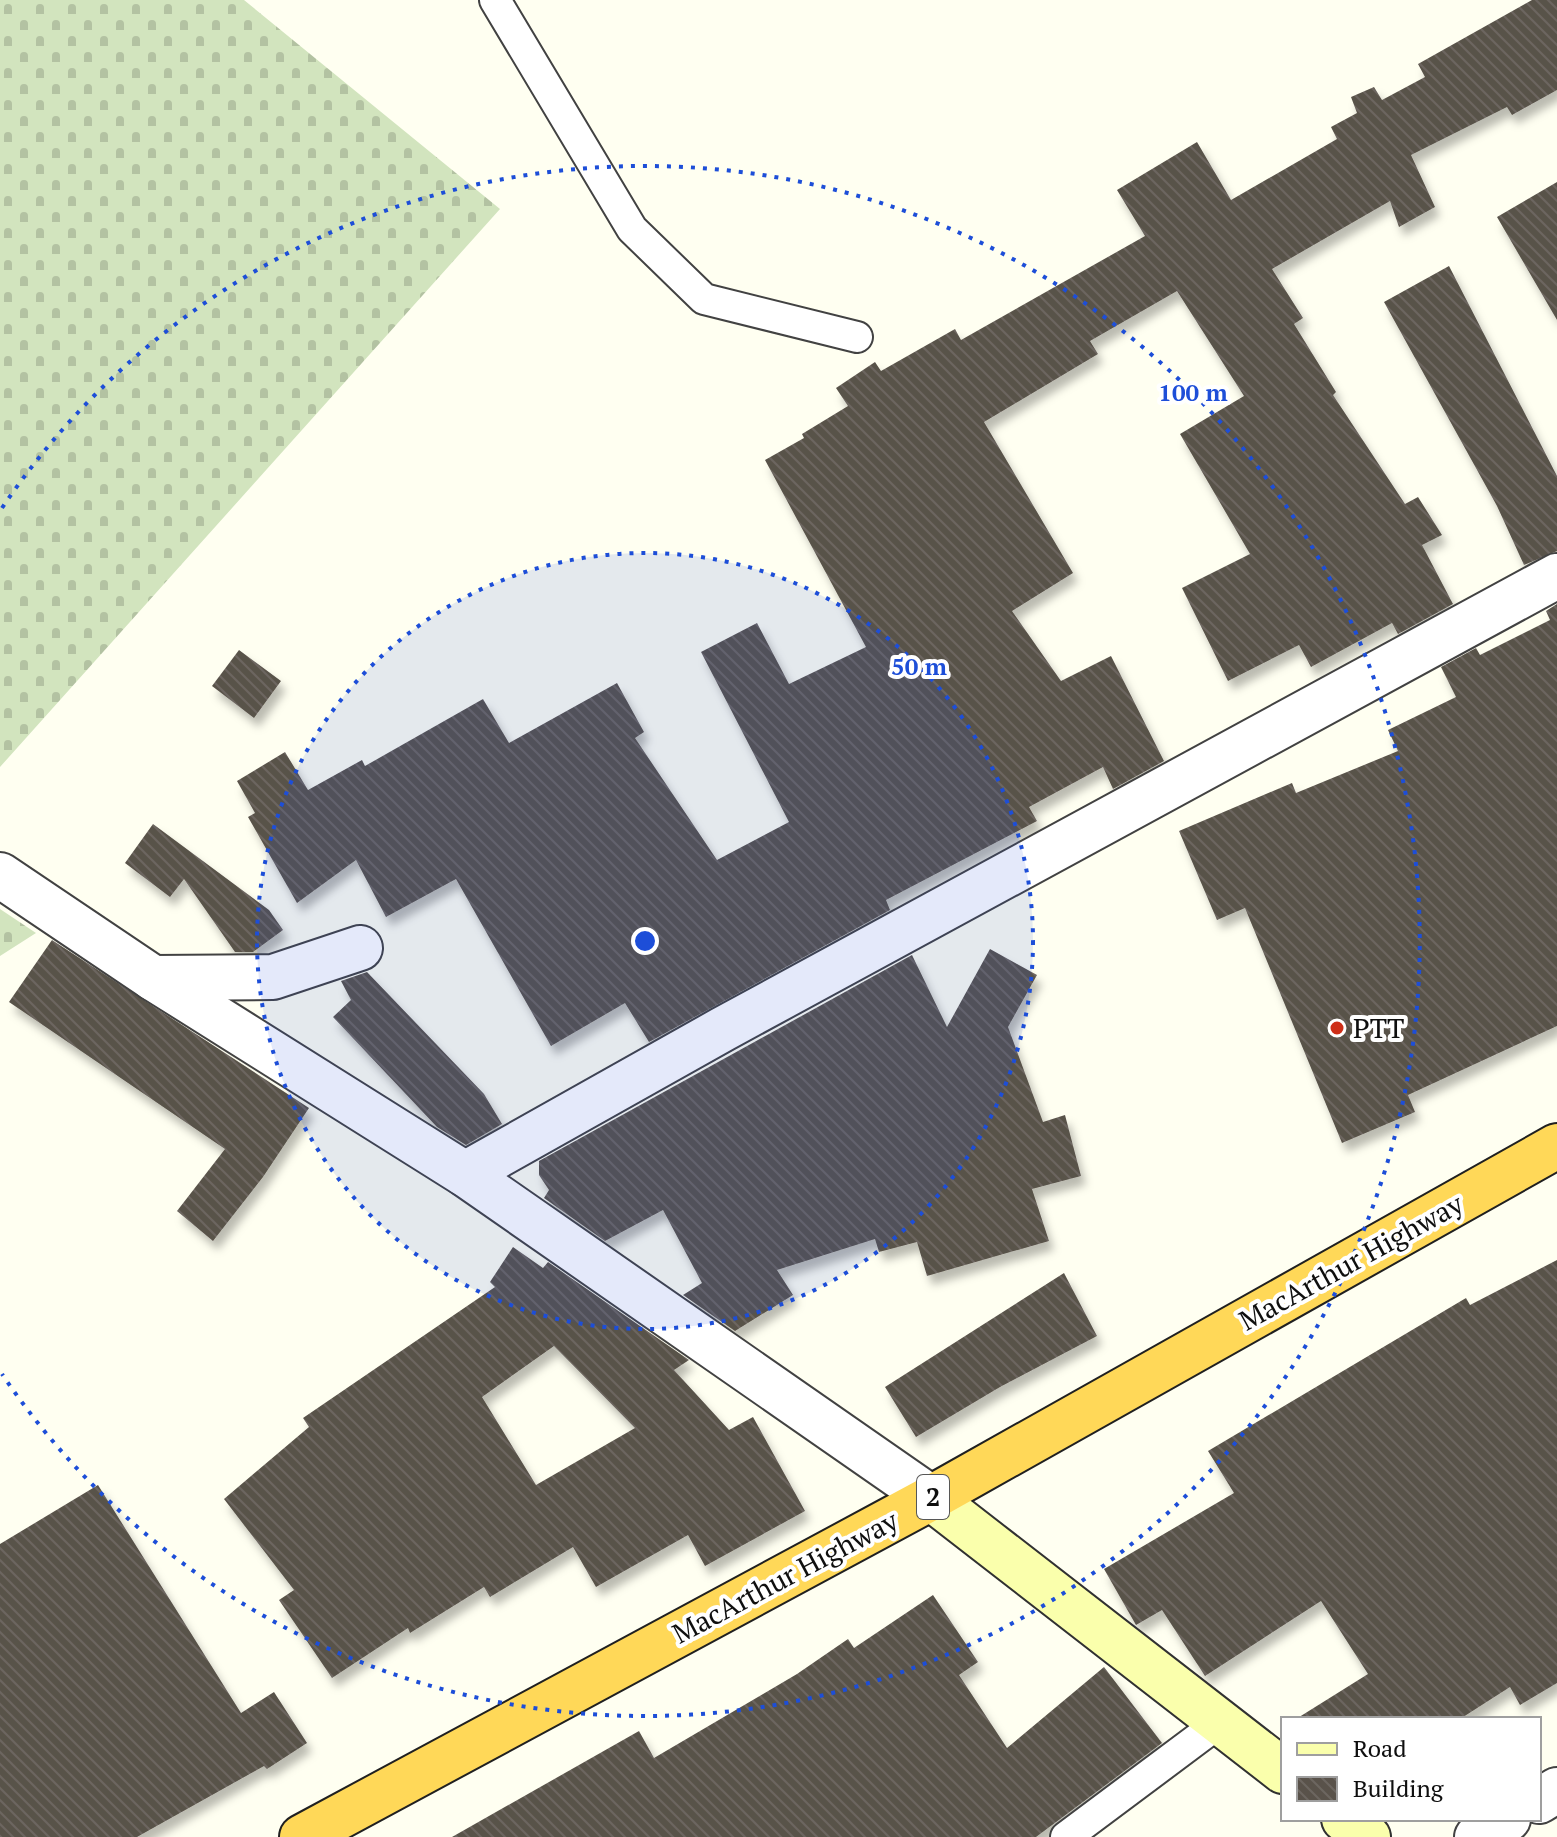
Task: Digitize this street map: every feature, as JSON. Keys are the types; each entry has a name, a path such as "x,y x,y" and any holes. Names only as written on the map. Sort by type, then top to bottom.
{"highway":[{"name":"MacArthur Highway","path":"302,1837 931,1498 1557,1146"}],"main road":[{"path":"931,1498 1281,1769"},
{"path":"1347,1821 1368,1837"}],"street":[{"path":"465,1174 737,1022 1557,576"},
{"path":"0,875 153,978 465,1174 931,1498"},
{"path":"153,978 273,977 360,948"},
{"path":"1477,1837 1505,1821"}],"lane":[{"path":"495,0 632,229 704,299 857,337"},
{"path":"1066,1837 1220,1722"}],"green space":[{"path":"0,0 244,0 500,209 0,767"},
{"path":"0,909 36,933 0,956"}],"building":[{"path":"1532,0 1557,0 1557,90 1512,115 1507,107 1411,155 1435,207 1399,227 1390,201 1272,269 1303,318 1294,324 1336,392 1333,395 1405,504 1418,497 1442,535 1422,545 1453,604 1398,634 1392,623 1311,667 1299,645 1228,681 1182,588 1250,554 1180,434 1244,396 1177,291 1090,341 1098,354 984,422 1073,573 1012,611 1061,681 1111,656 1164,761 1113,789 1103,767 1029,807 1037,821 886,900 890,910 649,1042 625,1003 551,1046 456,879 386,917 356,860 297,903 248,817 255,813 237,781 285,752 308,790 362,760 365,766 483,699 509,743 617,683 644,732 635,738 717,860 789,822 701,652 757,623 789,684 866,647 765,460 804,438 802,434 848,406 836,388 875,362 881,371 955,329 961,340 1145,236 1117,190 1197,142 1231,200 1337,139 1331,127 1357,113 1351,97 1374,87 1382,100 1425,77 1418,64"},
{"path":"1557,182 1557,320 1497,217"},
{"path":"1449,266 1557,476 1557,551 1524,565 1497,506 1384,302"},
{"path":"1557,604 1557,1026 1408,1095 1415,1112 1342,1143 1245,908 1217,920 1179,831 1292,783 1296,793 1398,751 1388,730 1456,697 1441,667 1476,648 1480,655 1550,620 1546,611"},
{"path":"239,650 281,681 254,718 212,686"},
{"path":"153,824 269,910 283,930 253,952 235,952 184,879 170,897 125,863"},
{"path":"52,940 309,1108 263,1177 213,1241 177,1211 225,1149 9,1002"},
{"path":"990,949 1037,975 1008,1027 1043,1122 1065,1115 1081,1176 1032,1189 1049,1241 927,1276 917,1242 879,1252 875,1239 777,1270 793,1295 735,1331 683,1295 702,1283 663,1210 605,1241 544,1198 549,1190 539,1175 539,1161 912,955 947,1027"},
{"path":"367,972 484,1094 502,1124 466,1145 437,1127 333,1017 351,1000 341,981"},
{"path":"513,1247 543,1268 548,1262 689,1360 674,1370 729,1430 753,1417 805,1511 705,1566 688,1535 596,1587 573,1547 490,1597 484,1587 410,1633 408,1628 332,1678 279,1600 294,1590 224,1499 309,1427 303,1418 495,1287 490,1282","holes":["554,1346 635,1428 536,1485 482,1397"]},
{"path":"1557,1260 1557,1683 1520,1705 1510,1687 1463,1717 1299,1717 1368,1674 1321,1601 1205,1676 1162,1610 1136,1625 1104,1569 1234,1493 1208,1451 1466,1298 1470,1305"},
{"path":"1064,1273 1097,1336 1000,1387 916,1437 885,1387"},
{"path":"98,1485 241,1713 274,1692 307,1743 267,1769 264,1766 137,1837 0,1837 0,1544"},
{"path":"933,1595 978,1662 959,1675 1007,1748 1104,1667 1162,1743 1036,1837 452,1837 639,1731 654,1758 797,1674 848,1639 854,1648"}],"place":[{"name":"PTT","path":"1337,1028"}]}
